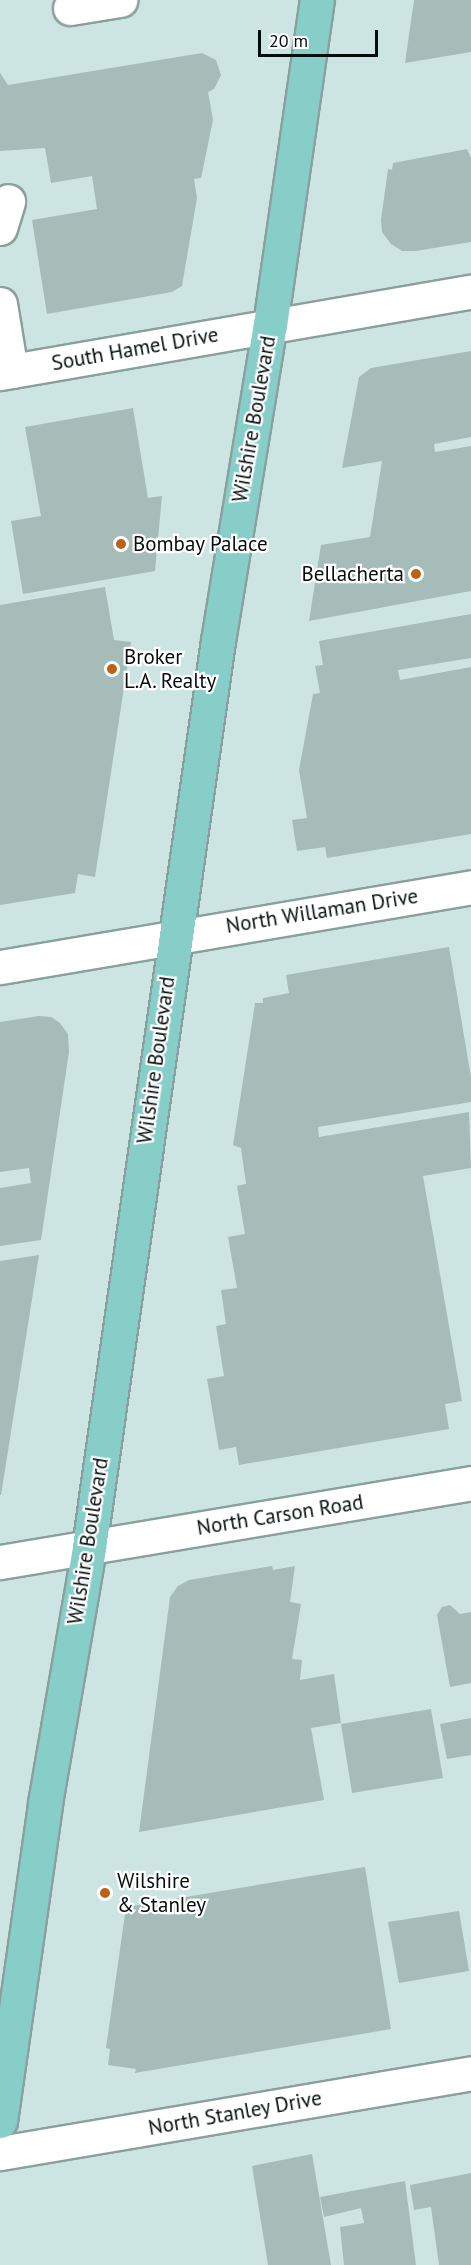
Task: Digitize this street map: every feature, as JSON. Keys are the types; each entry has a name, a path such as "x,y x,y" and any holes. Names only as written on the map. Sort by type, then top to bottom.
{"main road":[{"name":"Wilshire Boulevard","path":"0,2121 45,1803 89,1547 174,935 270,325 311,1"}],"street":[{"path":"70,8 120,0"},
{"name":"South Hamel Drive","path":"6,372 471,292"},
{"path":"0,303 6,372"},
{"name":"North Willaman Drive","path":"0,967 174,935 471,887"},
{"name":"North Carson Road","path":"0,1562 471,1483"},
{"name":"North Stanley Drive","path":"0,2153 471,2073"}],"building":[{"path":"414,0 471,0 471,52 405,63"},
{"path":"202,53 216,60 221,75 214,89 208,92 213,120 201,178 194,179 197,198 182,286 172,292 47,314 32,220 97,209 92,176 51,183 45,148 0,151 0,73 8,85"},
{"path":"467,149 471,158 471,242 416,251 402,251 391,244 382,232 381,220 388,169 392,170 393,163"},
{"path":"471,351 471,437 434,444 435,452 471,446 471,591 309,621 321,545 370,537 382,461 342,468 359,377 371,368"},
{"path":"133,408 148,498 162,496 155,571 23,594 11,521 41,516 25,427"},
{"path":"105,587 114,640 131,642 95,877 78,874 75,893 0,905 0,605"},
{"path":"471,614 471,658 398,670 400,680 471,667 471,834 327,858 325,847 297,851 292,820 307,818 299,770 313,694 320,693 315,666 323,665 319,641"},
{"path":"449,947 471,1077 471,1102 318,1127 319,1137 469,1112 471,1168 423,1176 462,1401 445,1404 449,1429 239,1465 236,1447 219,1450 207,1379 224,1376 216,1326 226,1324 221,1290 237,1288 228,1237 245,1234 237,1186 246,1184 241,1148 233,1145 255,1003 263,1003 263,998 289,993 286,975"},
{"path":"39,1016 51,1017 60,1023 68,1034 69,1052 41,1240 0,1246 0,1188 31,1183 29,1168 0,1172 0,1022"},
{"path":"39,1255 1,1495 0,1495 0,1261"},
{"path":"272,1566 273,1570 295,1566 290,1602 301,1604 292,1659 302,1660 300,1680 334,1674 341,1723 311,1728 324,1800 139,1832 170,1597 178,1586 189,1580"},
{"path":"450,1605 460,1614 471,1612 471,1683 450,1687 437,1615 442,1607"},
{"path":"431,1709 443,1778 352,1793 341,1724"},
{"path":"471,1718 471,1755 447,1759 440,1724"},
{"path":"365,1867 391,2029 135,2073 136,2069 108,2065 110,2049 106,2048 126,1907"},
{"path":"459,1911 469,1971 399,1983 388,1922"},
{"path":"312,2154 331,2265 268,2265 252,2166"},
{"path":"471,2173 471,2265 439,2265 431,2207 414,2210 410,2185"},
{"path":"405,2181 416,2265 344,2265 340,2227 364,2223 361,2208 324,2217 320,2197"}],"place":[{"name":"Bombay Palace","path":"121,544"},
{"name":"Bellacherta","path":"416,574"},
{"name":"Broker L.A. Realty","path":"112,669"},
{"name":"Wilshire & Stanley","path":"105,1893"}]}
